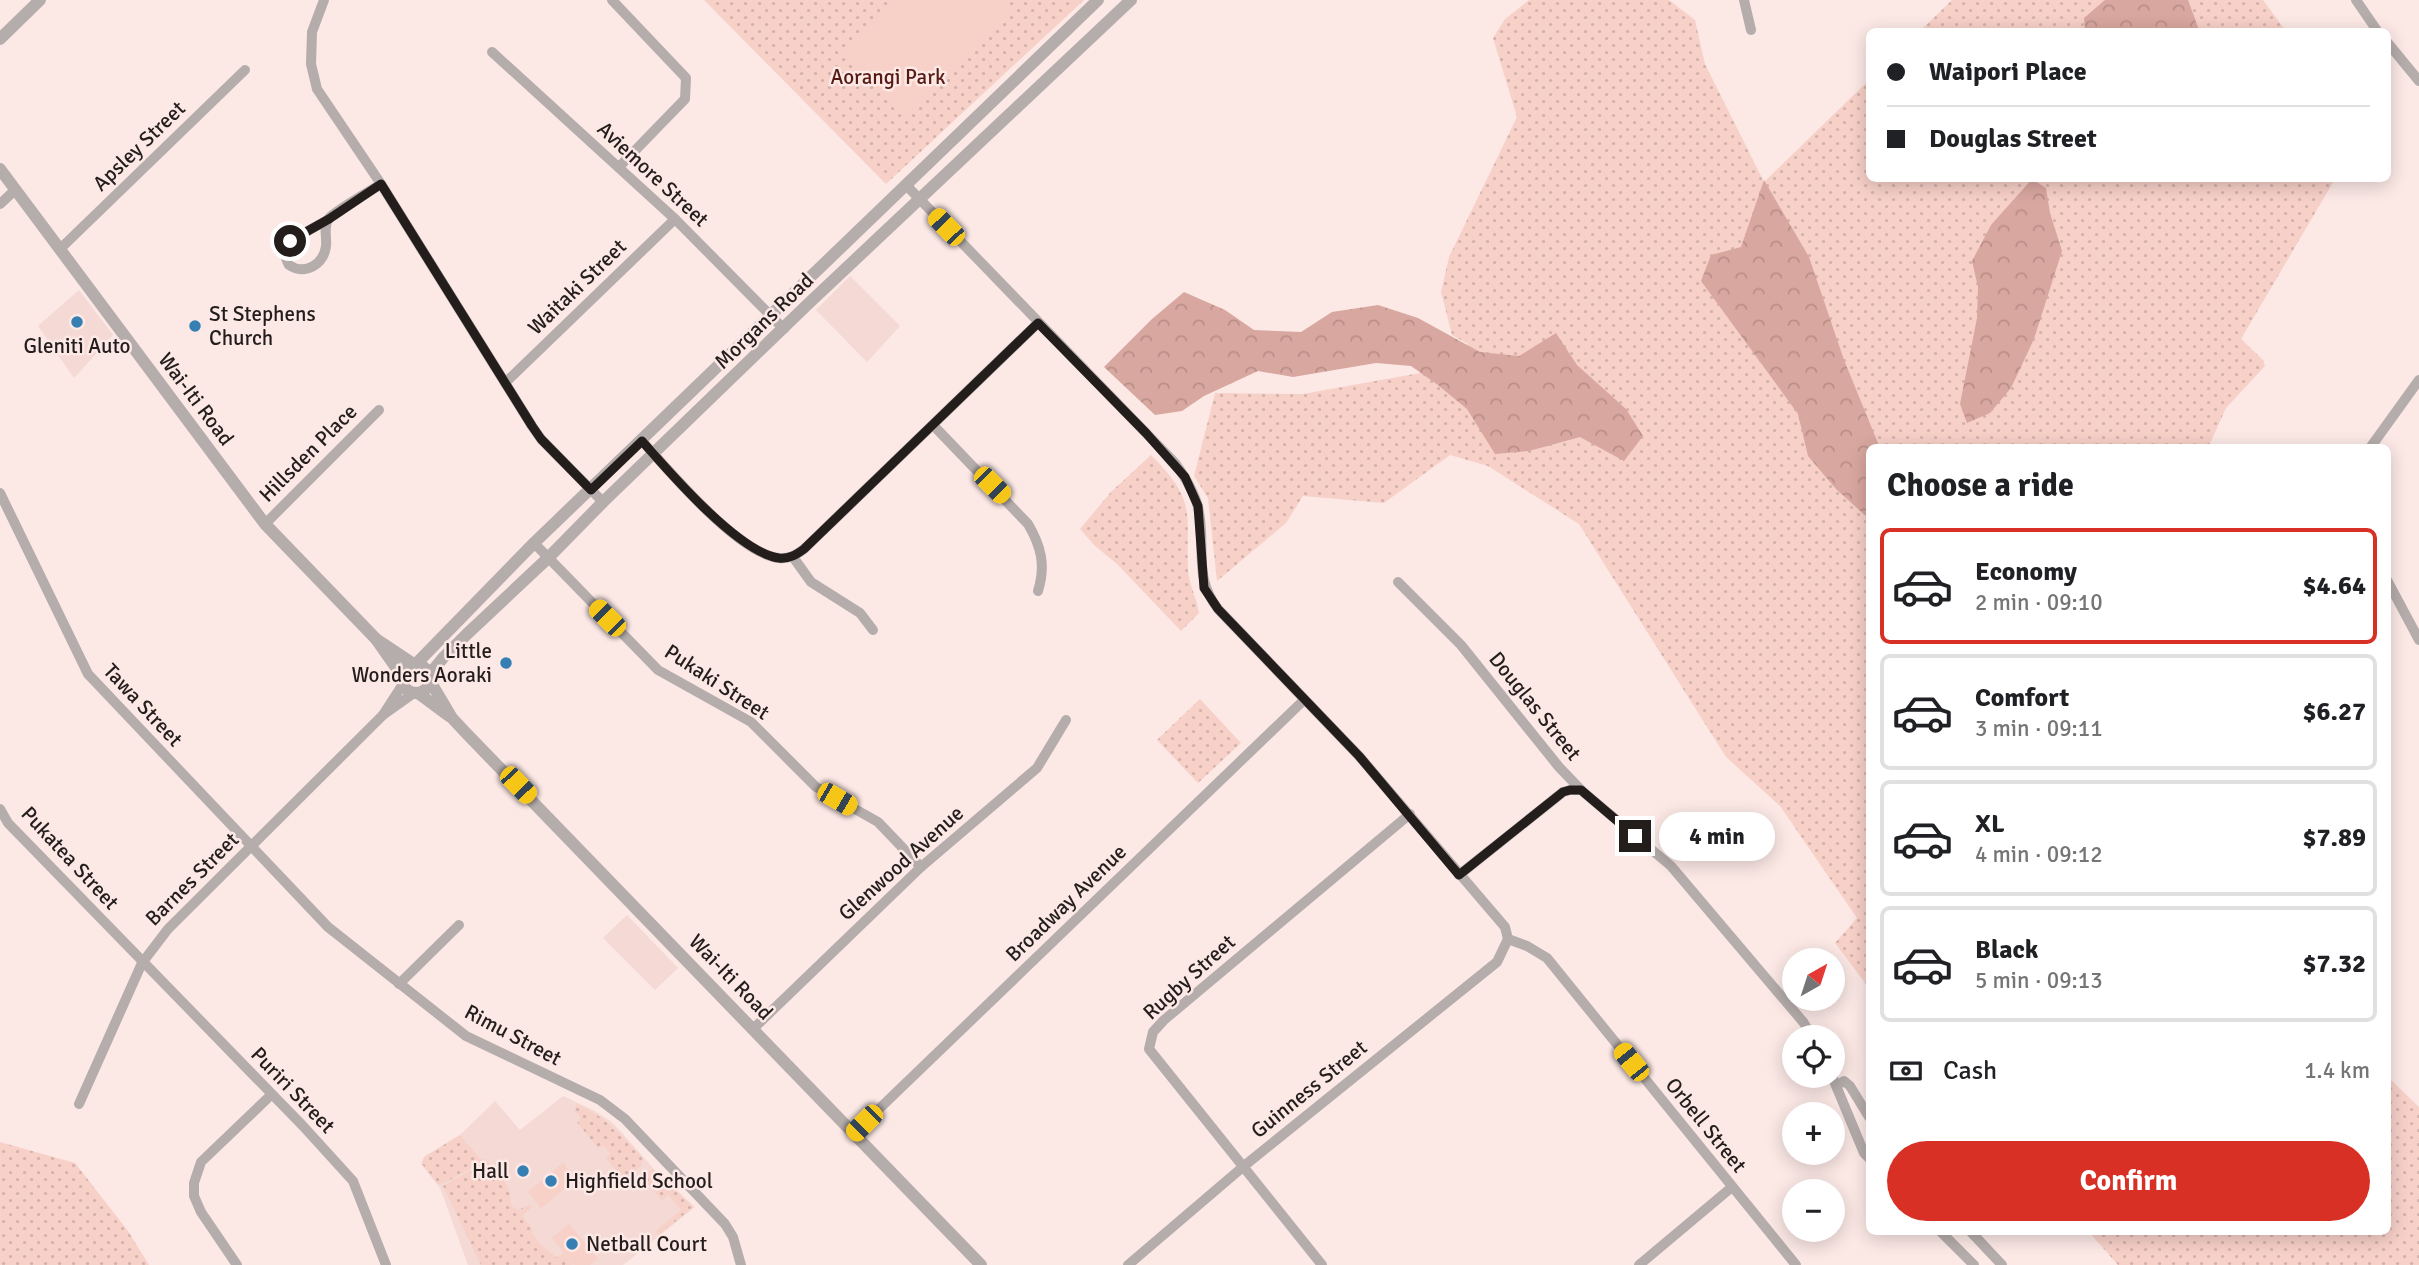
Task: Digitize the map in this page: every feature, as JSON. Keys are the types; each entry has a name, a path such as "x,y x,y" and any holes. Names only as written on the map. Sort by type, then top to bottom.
{"street":[{"path":"0,39 40,0"},
{"path":"324,0 312,32 311,64 317,89 381,184 541,439 603,502"},
{"path":"612,0 686,78 685,99 619,167"},
{"name":"Morgans Road","path":"415,665 534,543 1098,0"},
{"name":"Morgans Road","path":"430,678 443,658 603,502 1130,0"},
{"path":"1744,0 1751,30"},
{"path":"2356,0 2375,28"},
{"path":"2391,47 2419,81"},
{"name":"Aviemore Street","path":"492,52 675,219 784,329"},
{"path":"1025,68 1040,84"},
{"name":"Apsley Street","path":"60,249 245,70"},
{"name":"Wai-Iti Road","path":"1,171 265,524 376,639 403,680"},
{"path":"329,219 325,232 326,249 321,257 308,270 289,265 284,253 285,246 290,241 381,184"},
{"path":"906,184 1153,440 1185,477 1198,506 1202,573 1207,593 1229,622 1359,756 1410,814 1505,927 1508,939"},
{"path":"0,204 16,190"},
{"name":"Waitaki Street","path":"505,383 675,219"},
{"path":"642,441 719,521 741,540 771,556 793,556 804,549 1038,323"},
{"path":"2373,444 2419,380"},
{"name":"Hillsden Place","path":"265,524 380,410"},
{"path":"933,425 1028,524 1038,542 1043,560 1038,591"},
{"name":"Tawa Street","path":"0,493 88,674 250,847"},
{"name":"Pukaki Street","path":"534,543 658,670 751,722 816,787 878,822 921,867"},
{"path":"793,556 811,582 860,613 873,630"},
{"name":"Douglas Street","path":"1398,582 1461,645 1559,767 1581,790 1671,866 1805,1025"},
{"path":"2391,588 2419,640"},
{"name":"Wai-Iti Road","path":"376,639 415,665"},
{"path":"415,665 424,668 430,678 426,689 416,693 407,690 403,680 406,669 415,665"},
{"name":"Wai-Iti Road","path":"430,678 452,718"},
{"name":"Barnes Street","path":"383,715 403,680"},
{"name":"Wai-Iti Road","path":"416,693 452,718 981,1265"},
{"name":"Barnes Street","path":"79,1104 142,963 168,929 383,715 416,693"},
{"name":"Broadway Avenue","path":"854,1133 1304,700"},
{"name":"Glenwood Avenue","path":"754,1028 921,867 1037,768 1066,720"},
{"path":"1459,875 1563,792 1581,790"},
{"name":"Pukatea Street","path":"0,809 4,827 142,963"},
{"name":"Rugby Street","path":"1322,1265 1149,1049 1153,1032 1175,1011 1410,814"},
{"name":"Rimu Street","path":"250,847 328,928 466,1036 600,1100 625,1119 725,1224 733,1237 741,1265"},
{"path":"399,984 459,925"},
{"name":"Guinness Street","path":"1128,1265 1244,1166 1497,962 1508,939"},
{"name":"Orbell Street","path":"1508,939 1547,958 1796,1265"},
{"name":"Puriri Street","path":"142,963 303,1126 353,1181 386,1265"},
{"path":"1845,1082 1866,1112"},
{"path":"1838,1088 1866,1155"},
{"path":"237,1265 201,1212 194,1196 194,1183 201,1162 271,1095"},
{"path":"1639,1265 1732,1187"},
{"path":"1944,1235 1974,1265"},
{"path":"1974,1235 2002,1265"}],"shaded area":[{"path":"850,276 900,326 867,362 816,310"},
{"path":"79,290 113,335 74,378 38,326"},
{"path":"627,915 678,968 655,990 603,938"},
{"name":"Highfield School","path":"563,1096 613,1123 655,1170 695,1207 623,1265 468,1265 440,1188 421,1164 424,1157 460,1135 495,1101 520,1130"}],"green space":[{"name":"Aorangi Park","path":"704,0 1084,0 886,184"},
{"path":"898,0 1000,0 1013,13 909,116 845,53"},
{"path":"1529,0 1669,0 1695,20 1705,64 1764,182 1866,83 1866,182 2333,182 2241,339 2263,360 2265,366 2226,408 2210,444 1866,444 1866,984 1845,956 1845,948 1839,948 1835,943 1857,918 1780,806 1726,757 1579,524 1488,466 1450,455 1384,503 1303,496 1286,523 1217,581 1208,498 1194,476 1215,393 1303,394 1442,369 1468,344 1452,335 1441,292 1449,257 1517,117 1493,38 1505,19"},
{"path":"1952,0 2263,0 2284,28 1923,28"},
{"path":"2105,0 2188,0 2198,28 2085,28 2084,18"},
{"path":"1764,180 1809,257 1844,360 1878,444 1866,444 1866,516 1836,489 1808,456 1798,414 1701,281 1711,255 1741,247"},
{"path":"2029,182 2037,182 2046,188 2050,213 2062,251 2034,339 2011,388 1990,413 1967,423 1960,404 1977,318 1978,287 1972,261 1991,225"},
{"path":"1184,292 1225,310 1254,330 1301,332 1332,312 1378,305 1418,318 1480,352 1519,356 1556,333 1577,365 1626,409 1643,436 1624,461 1580,437 1529,451 1495,454 1467,409 1438,385 1411,366 1376,363 1293,377 1258,371 1204,396 1182,411 1155,415 1104,367 1152,319"},
{"path":"1151,455 1176,484 1186,508 1188,570 1199,613 1181,631 1080,529 1111,492"},
{"path":"1200,699 1241,743 1198,783 1157,740"},
{"path":"2391,1080 2419,1107 2419,1265 2118,1265 2092,1235 2391,1235"},
{"path":"577,1104 606,1121 621,1134 643,1158 641,1166 625,1179 619,1174 606,1158 610,1153 603,1145 598,1148 577,1122 581,1118 574,1110"},
{"path":"460,1135 480,1159 486,1160 438,1184 422,1164 424,1157"},
{"path":"0,1142 75,1163 128,1231 149,1265 0,1265"},
{"path":"487,1161 507,1186 512,1206 518,1210 533,1206 522,1216 539,1243 557,1258 563,1253 573,1265 481,1265 443,1186"},
{"path":"563,1163 576,1179 541,1208 528,1192"},
{"path":"653,1169 693,1207 659,1235 656,1232 659,1228 681,1210 668,1195 662,1200 649,1185 640,1180"},
{"name":"Netball Court","path":"569,1224 598,1259 590,1265 574,1265 552,1238"}],"place":[{"name":"Gleniti Auto","path":"77,322"},
{"name":"St Stephens Church","path":"195,326"},
{"name":"Little Wonders Aoraki","path":"506,663"},
{"name":"Hall","path":"523,1171"},
{"name":"Highfield School","path":"551,1181"},
{"name":"Netball Court","path":"572,1244"}],"route":[{"path":"290,241 381,184 532,426 541,439 591,490 642,441 730,531 764,553 778,558 793,556 804,549 1038,323 1146,433 1185,477 1198,506 1202,573 1204,588 1210,599 1359,756 1459,875 1563,792 1570,790 1581,790 1635,836"}]}
